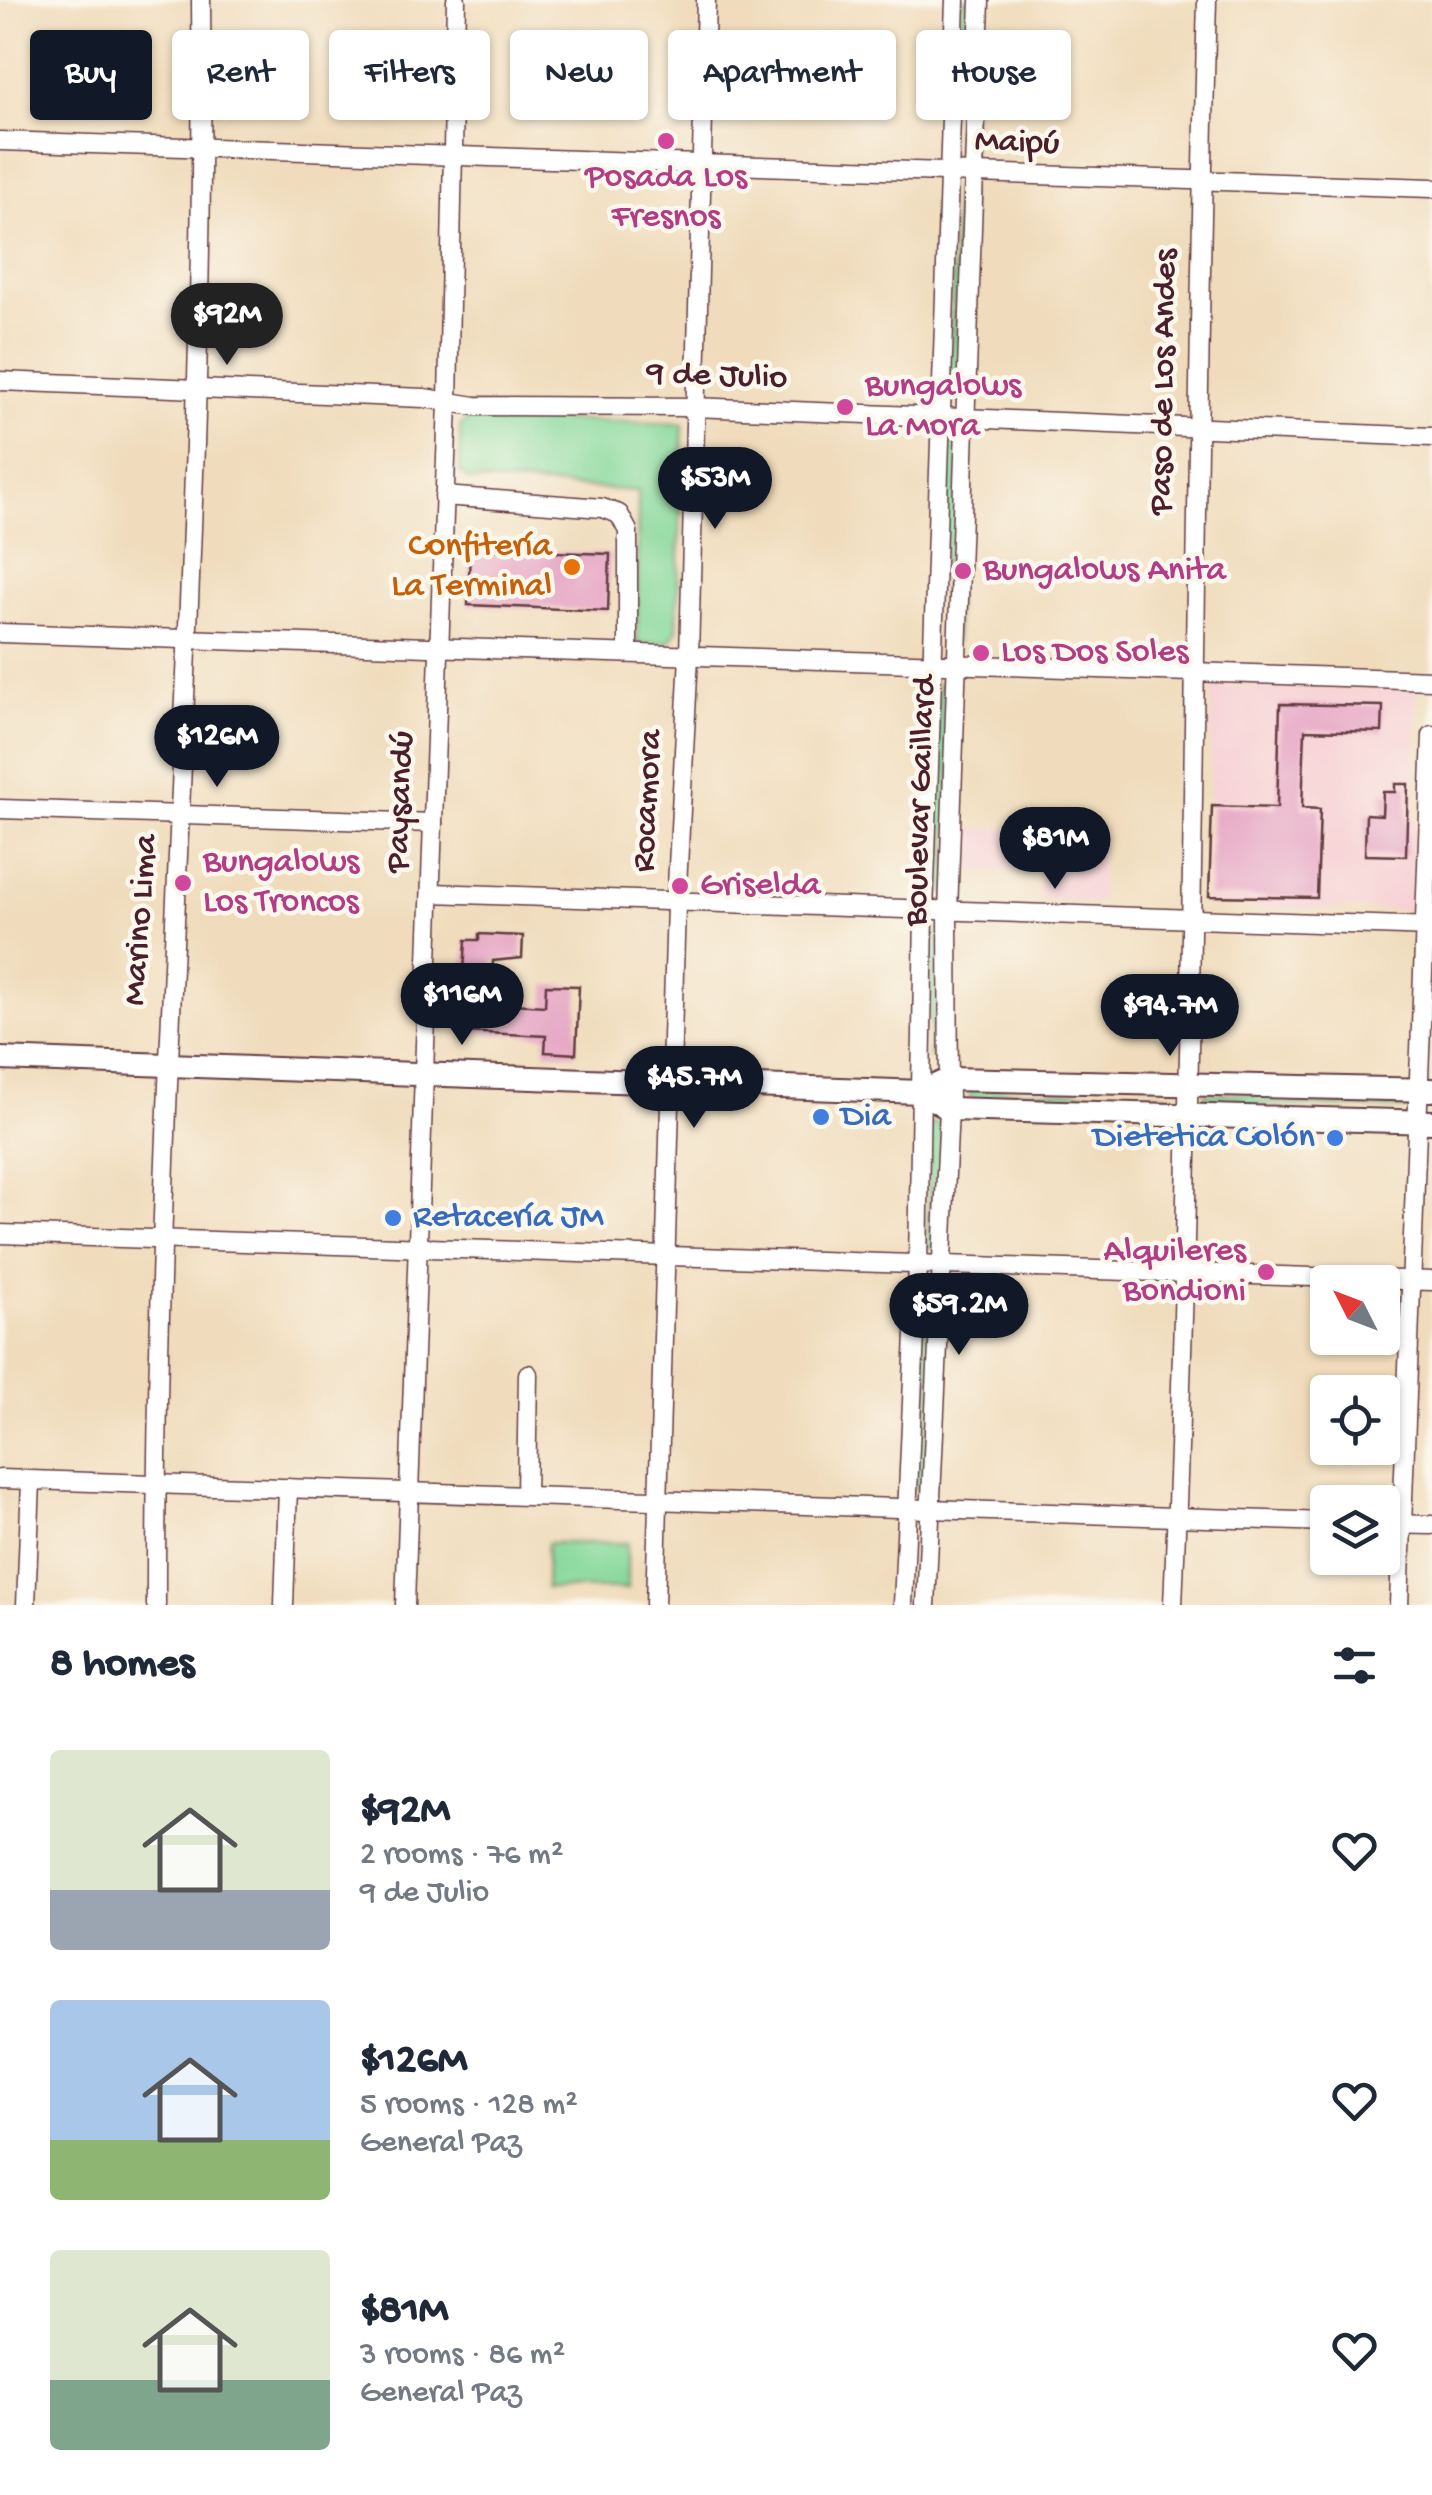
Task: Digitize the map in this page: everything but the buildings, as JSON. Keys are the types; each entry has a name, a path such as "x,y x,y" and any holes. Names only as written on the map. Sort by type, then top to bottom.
{"main road":[{"path":"0,1058 922,1092 950,1079 1426,1090"},
{"path":"922,1092 950,1109 1425,1122"}],"street":[{"name":"Marino Lima","path":"156,1605 159,1242 182,812 198,390 203,150 201,0"},
{"name":"Paysandú","path":"404,1605 448,402 456,0"},
{"name":"Rocamora","path":"656,1605 676,905 689,656 706,0"},
{"name":"Boulevar Gaillard","path":"902,1605 918,1266 924,913 955,0"},
{"name":"Boulevar Gaillard","path":"926,1605 950,1109 948,913 960,664 980,0"},
{"name":"Paso de Los Andes","path":"1173,1605 1190,1086 1195,428 1207,0"},
{"name":"Maipú","path":"0,141 972,176 1432,188"},
{"name":"9 de Julio","path":"0,381 448,402 1432,436"},
{"path":"444,496 602,508 619,514 628,531 628,653"},
{"path":"0,633 1432,680"},
{"path":"1395,1485 1425,1122 1432,735"},
{"path":"0,809 433,823"},
{"path":"432,893 676,905 1429,927"},
{"path":"0,1234 1432,1281"},
{"path":"526,1495 528,1374"},
{"path":"0,1478 30,1482 1310,1522"},
{"path":"26,1605 30,1482"},
{"path":"284,1605 288,1488"},
{"path":"1400,1524 1432,1526"},
{"path":"1396,1575 1399,1605"}],"shaded area":[{"path":"1212,686 1417,690 1412,910 1206,906"},
{"path":"966,828 1102,832 1100,902 1039,900 1039,872 965,870"}],"green space":[{"path":"962,0 975,0 974,30 961,30"},
{"path":"959,120 972,120 971,155 958,154"},
{"path":"955,189 968,189 962,400 950,399"},
{"path":"469,417 683,424 677,631 668,643 637,644 638,491 470,480 460,472 460,427"},
{"path":"948,431 961,432 955,642 942,642"},
{"path":"939,682 952,682 947,893 934,893"},
{"path":"931,931 944,931 943,1056 930,1056"},
{"path":"970,1089 1172,1095 1172,1104 970,1098"},
{"path":"1205,1093 1407,1099 1406,1109 1205,1103"},
{"path":"931,1123 943,1123 940,1248 927,1248"},
{"path":"923,1278 935,1278 928,1489 915,1488"},
{"path":"547,1543 627,1543 627,1589 546,1588"}],"place":[{"name":"Posada Los Fresnos","path":"666,141"},
{"name":"Bungalows La Mora","path":"845,407"},
{"name":"Confitería La Terminal","path":"572,567"},
{"name":"Bungalows Anita","path":"963,571"},
{"name":"Los Dos Soles","path":"981,653"},
{"name":"Bungalows Los Troncos","path":"183,883"},
{"name":"Griselda","path":"680,886"},
{"name":"Dia","path":"821,1117"},
{"name":"Dietetica Colón","path":"1335,1138"},
{"name":"Retacería JM","path":"393,1218"},
{"name":"Alquileres Bondioni","path":"1266,1272"}]}
